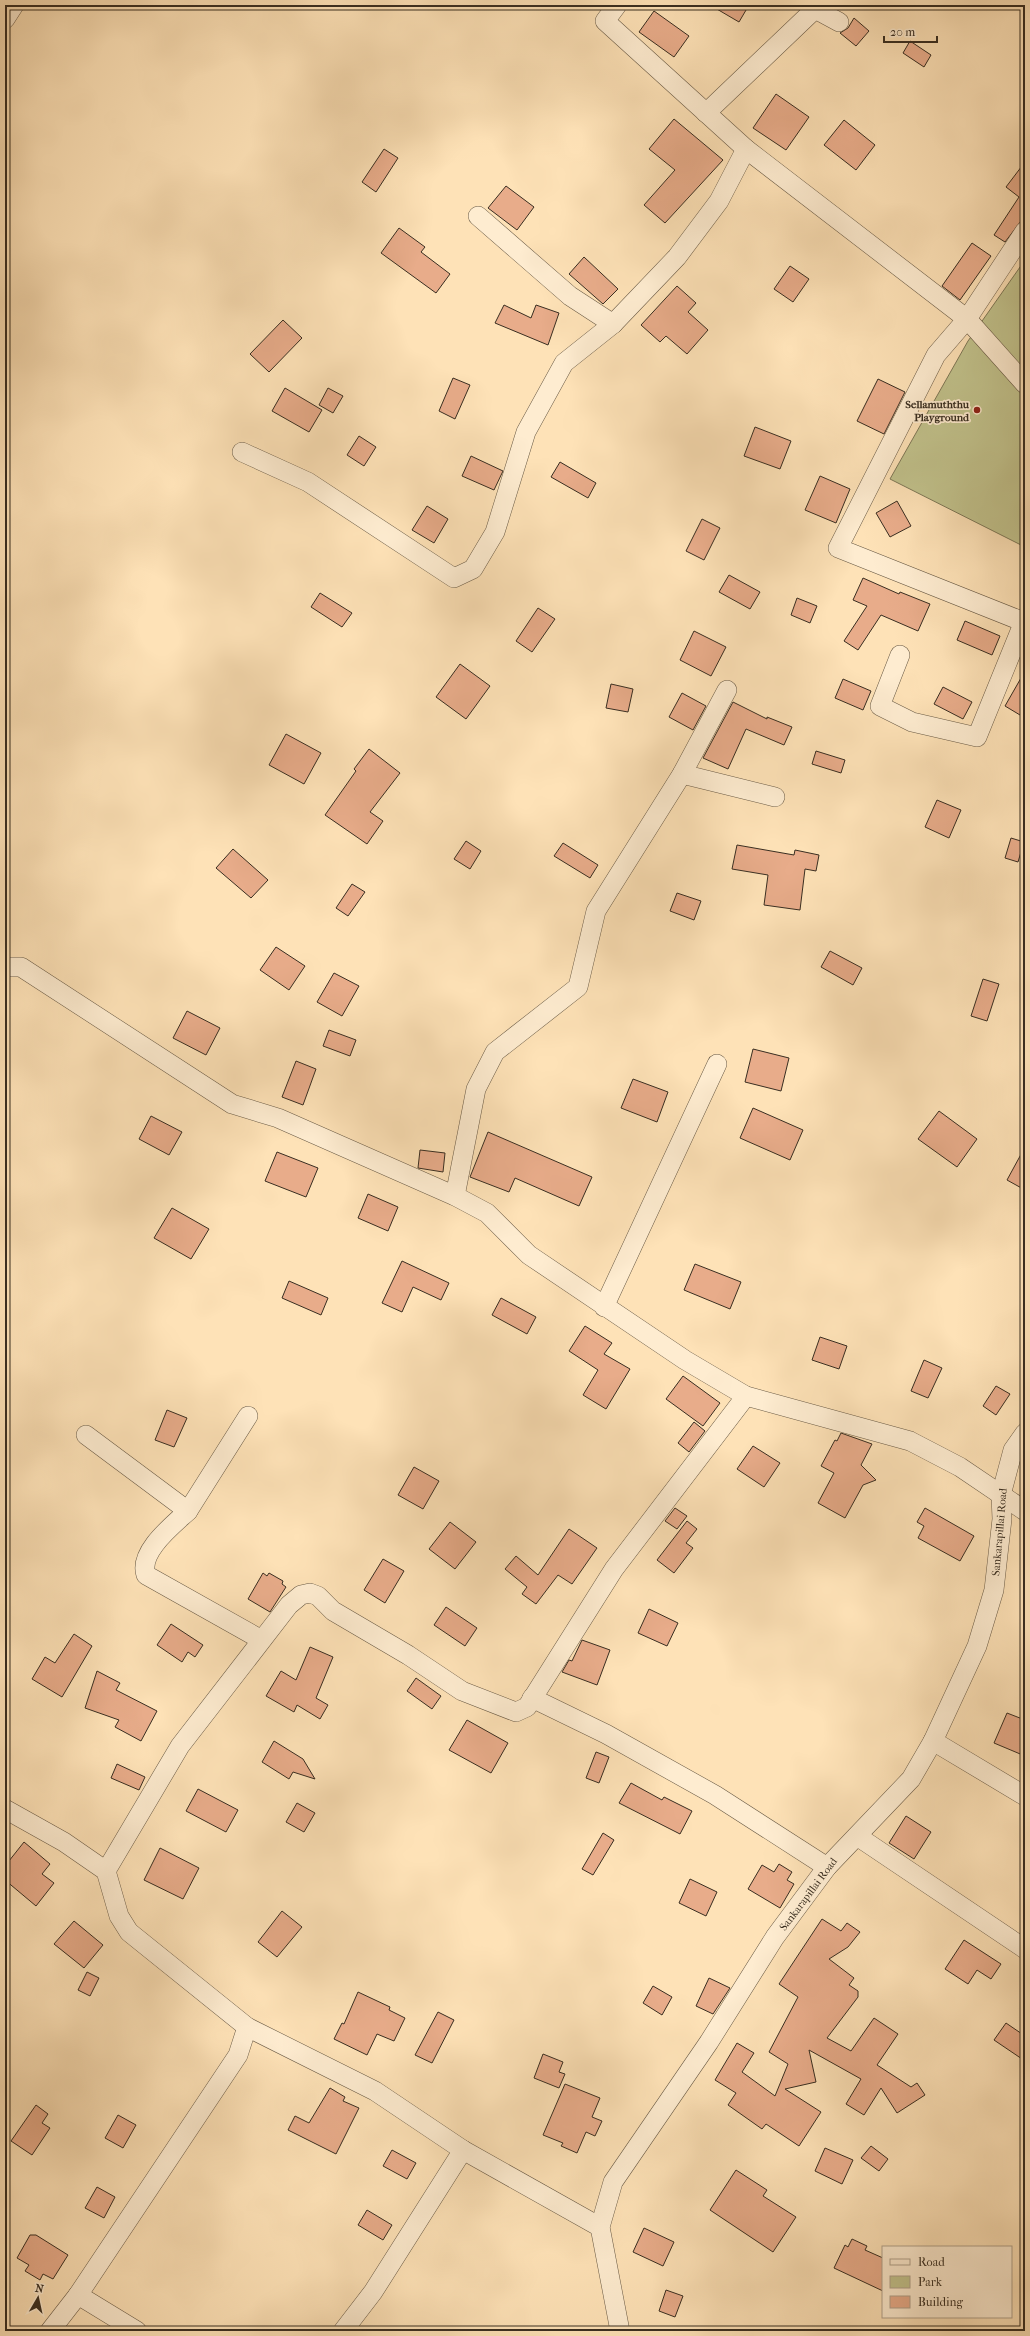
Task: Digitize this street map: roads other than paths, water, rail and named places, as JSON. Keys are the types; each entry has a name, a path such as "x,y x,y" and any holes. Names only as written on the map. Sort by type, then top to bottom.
{"street":[{"path":"5,18 14,5"},
{"path":"617,5 605,20 746,149 967,318 1025,384"},
{"path":"706,113 815,9 839,22"},
{"path":"242,452 308,482 454,578 474,569 495,532 526,432 564,363 613,324 677,257 719,201 746,149"},
{"path":"478,216 570,296 613,324"},
{"path":"900,655 880,706 912,722 977,737 1024,621 838,548 936,355 967,318 1025,231"},
{"path":"455,1196 476,1089 495,1052 578,987 596,910 682,774 727,690"},
{"path":"682,774 775,798"},
{"path":"5,967 21,967 232,1104 278,1118 455,1196 487,1212 530,1256 685,1360 746,1396 910,1441 960,1467 1025,1511"},
{"path":"604,1306 717,1064"},
{"path":"106,1871 180,1746 260,1639 289,1605 301,1595 310,1593 318,1596 333,1611 408,1655 462,1691 516,1712 527,1707 614,1568 746,1396"},
{"path":"248,1416 188,1511 153,1546 144,1566 146,1575 260,1639"},
{"name":"Sankarapillai Road","path":"620,2331 600,2226 613,2182 709,2042 775,1937 827,1866 911,1779 933,1741 977,1646 994,1590 1002,1519 1001,1495 1013,1450 1025,1434"},
{"path":"86,1435 188,1511"},
{"path":"532,1698 606,1734 715,1795 827,1866"},
{"path":"933,1741 1025,1796"},
{"path":"5,1809 64,1842 106,1871 119,1916 129,1932 247,2027 375,2091 463,2150 600,2226"},
{"path":"857,1836 1025,1949"},
{"path":"50,2331 78,2295 238,2055 247,2027"},
{"path":"343,2331 373,2292 463,2150"},
{"path":"78,2295 137,2331"}],"place":[{"name":"Sellamuththu Playground","path":"977,410"}]}
